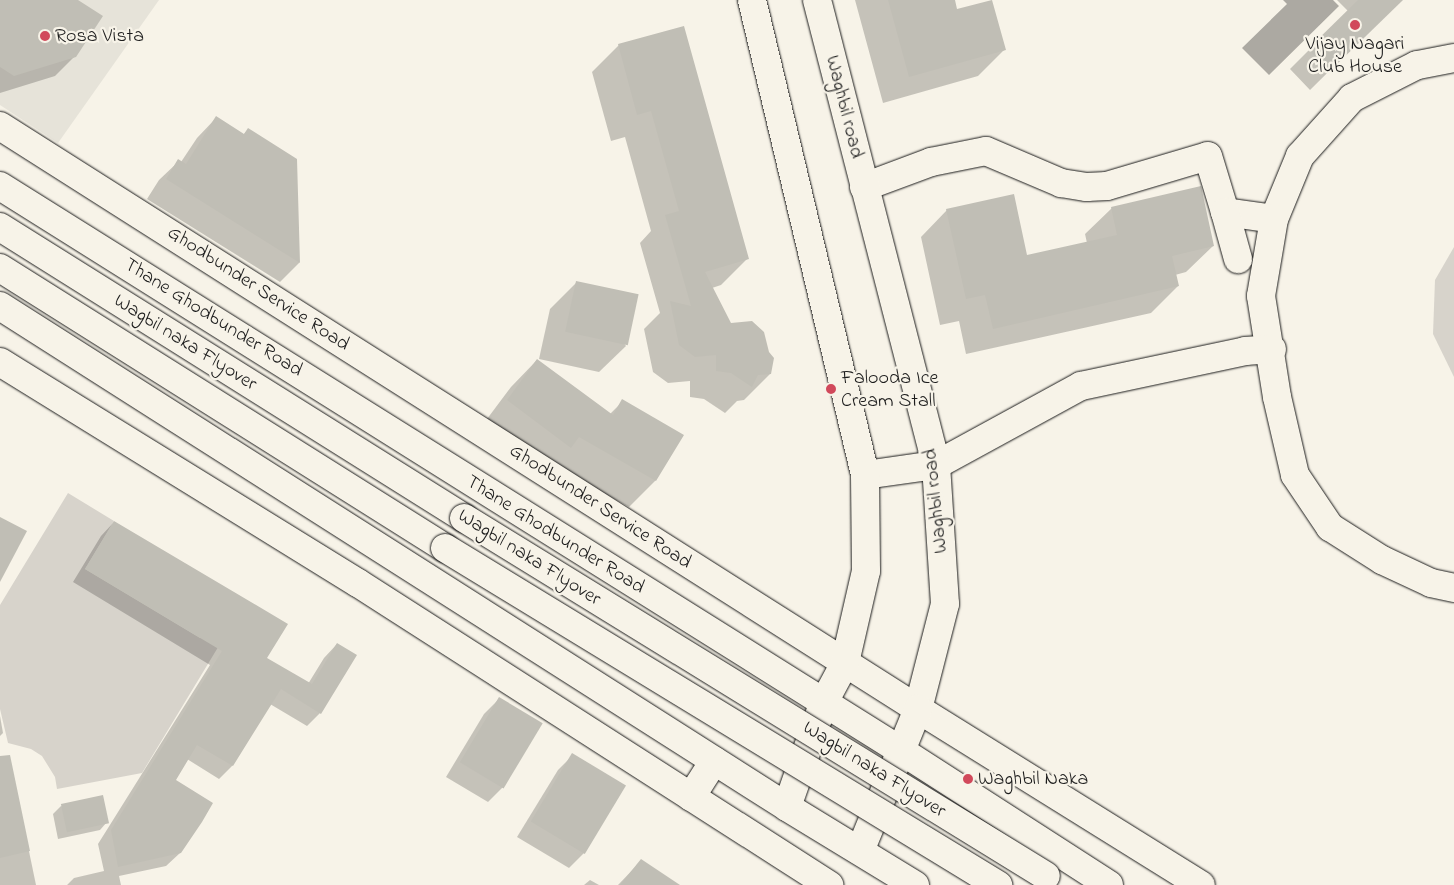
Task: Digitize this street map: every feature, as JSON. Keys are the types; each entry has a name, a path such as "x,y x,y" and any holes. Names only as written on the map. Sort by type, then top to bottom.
{"main road":[{"path":"752,0 865,475 866,571 845,663 823,704 787,808"},
{"name":"Waghbil road","path":"817,0 936,465 946,604 918,710 860,851"},
{"path":"1454,58 1417,65 1352,98 1300,156 1274,219 1261,296 1272,349 1277,397 1295,475 1330,527 1382,560 1431,583 1454,588"},
{"name":"Ghodbunder Service Road","path":"0,126 918,710 1201,885"},
{"path":"864,187 931,162 986,151 1061,182 1087,187 1107,186 1208,156 1238,259"},
{"name":"Thane Ghodbunder Road","path":"0,186 131,265 1109,885"},
{"path":"1224,212 1274,219"},
{"name":"Wagbil naka Flyover","path":"0,227 1060,885"},
{"name":"Wagbil naka Flyover","path":"0,268 445,548 998,885"},
{"path":"0,306 787,808 915,885"},
{"path":"865,475 936,465 1080,386 1245,351 1272,349"},
{"path":"0,362 358,583 829,885"},
{"path":"691,797 714,761"}],"shaded area":[{"name":"Rosa Vista","path":"0,0 159,0 58,143 0,105"},
{"path":"1283,0 1333,0 1339,6 1269,75 1242,48 1287,4"},
{"path":"1454,247 1454,377 1433,334 1435,280"},
{"path":"68,493 114,521 85,569 200,638 229,590 246,601 142,773 57,789 55,777 42,756 31,749 8,743 0,709 0,605"}],"building":[{"name":"Rosa Vista","path":"0,0 78,0 103,16 76,57 14,76 0,67"},
{"path":"888,0 955,0 957,9 992,0 1006,50 909,77"},
{"name":"Vijay Nagari Club House","path":"1358,0 1403,0 1330,71 1308,49"},
{"path":"684,26 749,259 705,272 731,323 752,321 764,332 769,352 774,358 771,374 758,375 752,387 731,373 716,371 716,355 695,357 679,345 670,301 691,306 665,215 679,211 651,111 637,115 618,44"},
{"path":"216,116 244,134 248,128 297,159 300,263 166,179 178,159 186,164"},
{"path":"1201,186 1214,246 1172,256 1179,286 993,329 985,295 966,299 946,209 1014,194 1027,255 1117,235 1111,207"},
{"path":"576,281 639,294 628,345 565,332"},
{"path":"537,359 613,415 622,399 684,435 656,481 579,437 571,448 507,400"},
{"path":"0,517 27,531 0,582"},
{"path":"114,521 288,624 267,658 312,684 337,643 357,655 321,714 281,689 233,766 197,745 176,780 213,803 202,822 181,853 118,867 111,830 222,651 85,569"},
{"path":"499,697 543,723 504,788 460,762"},
{"path":"572,753 626,785 585,854 531,822"},
{"path":"10,755 30,851 0,858 0,756"},
{"path":"103,795 109,823 67,832 61,804"},
{"path":"641,859 680,885 620,885"}],"place":[{"name":"Vijay Nagari Club House","path":"1355,25"},
{"name":"Rosa Vista","path":"45,36"},
{"name":"Falooda Ice Cream Stall","path":"831,389"},
{"name":"Waghbil Naka","path":"968,779"}]}
